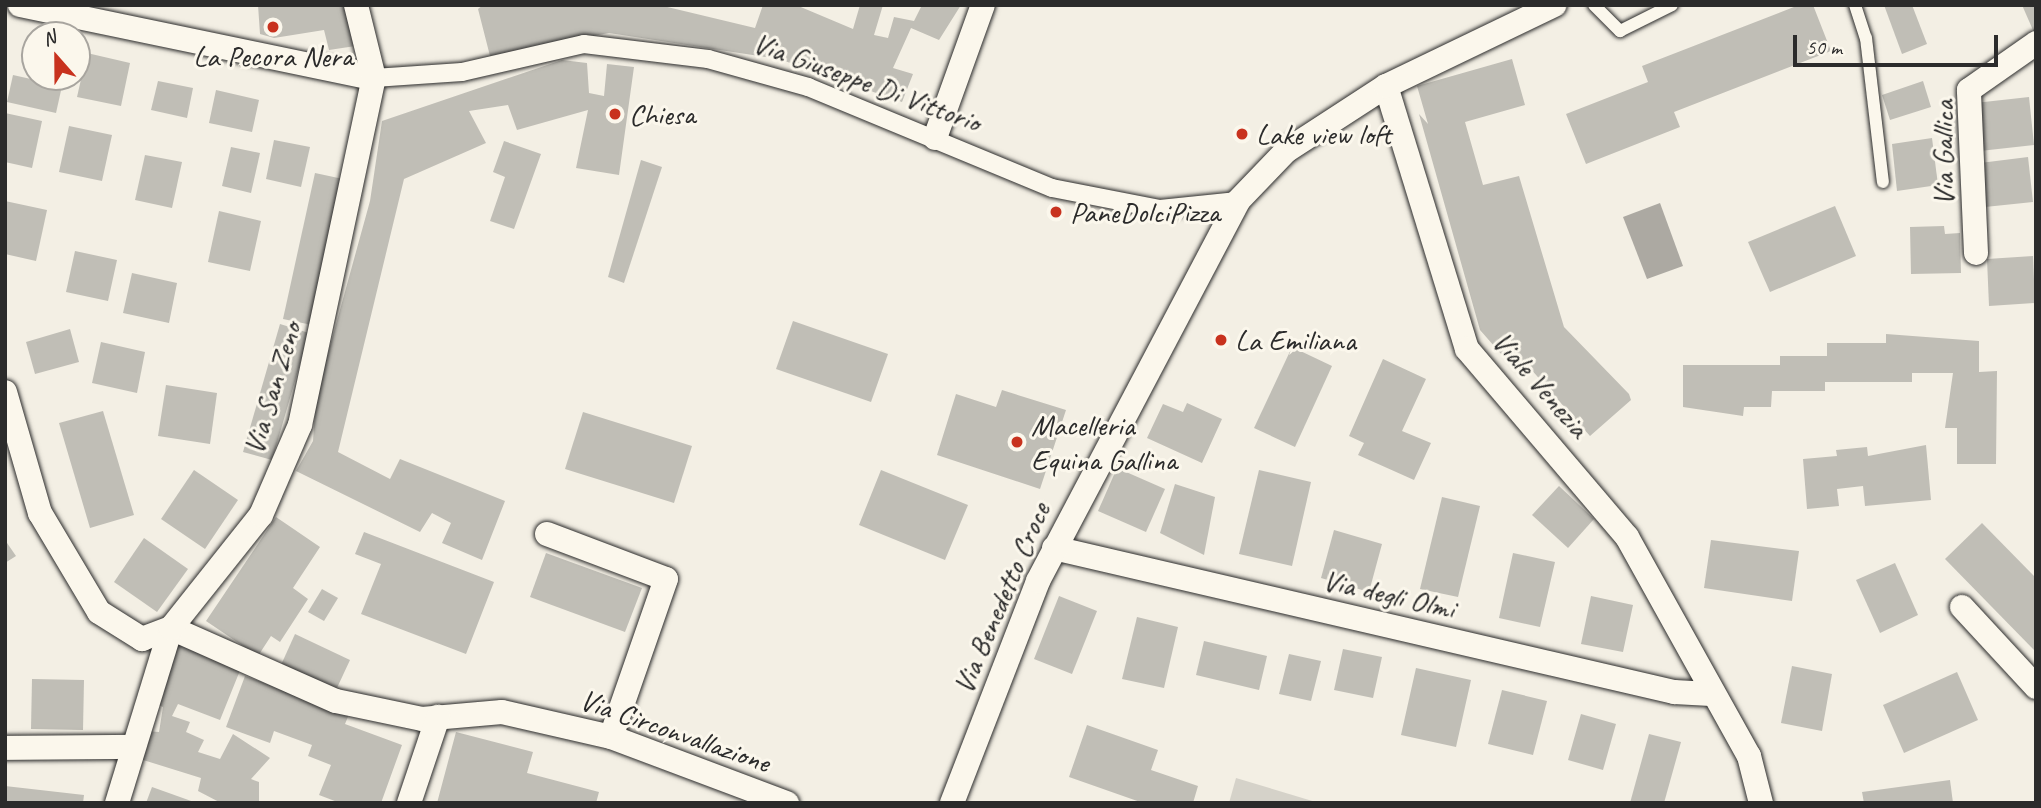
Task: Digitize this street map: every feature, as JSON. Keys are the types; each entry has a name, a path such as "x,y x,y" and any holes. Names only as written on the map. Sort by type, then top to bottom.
{"street":[{"name":"Via Giuseppe Di Vittorio","path":"20,5 374,78 462,72 584,44 708,59 808,87 1052,188 1160,209 1238,201"},
{"path":"356,5 374,78"},
{"path":"935,138 984,5"},
{"path":"1238,201 1286,151 1386,86 1553,5"},
{"name":"Via Gallica","path":"1976,253 1969,90 2036,43"},
{"name":"Via San Zeno","path":"117,803 131,747 171,628 261,515 300,425 374,78"},
{"name":"Viale Venezia","path":"1386,86 1467,349 1627,537 1711,694 1749,756 1761,803"},
{"name":"Via Benedetto Croce","path":"952,803 1054,548 1238,201"},
{"path":"5,392 15,453 40,513 99,612 142,639 171,628"},
{"path":"547,534 666,579 611,737"},
{"name":"Via degli Olmi","path":"1054,548 1674,692 1711,694"},
{"path":"1962,607 2036,687"},
{"name":"Via Circonvallazione","path":"171,628 336,701 438,717 502,712 611,737 786,803"},
{"path":"409,803 438,717"},
{"path":"5,748 131,747"}],"lane":[{"path":"1594,5 1620,30 1672,5"},
{"path":"1855,5 1866,38 1883,182"}],"shaded area":[{"path":"1660,203 1683,266 1647,279 1623,217"},
{"path":"1236,778 1319,803 1229,803"}],"building":[{"path":"258,5 349,5 362,45 329,50 324,30 274,38 260,34"},
{"path":"483,5 659,5 755,28 763,5 796,5 853,29 860,5 883,5 874,35 888,38 894,17 914,21 922,5 961,5 939,40 911,28 893,68 913,74 902,102 779,59 609,33 490,56 478,9"},
{"path":"1799,5 1813,5 1831,51 1674,112 1680,127 1586,164 1566,114 1648,82 1642,66"},
{"path":"1884,5 1912,5 1927,44 1902,54"},
{"path":"2022,5 2036,5 2036,37"},
{"path":"91,54 130,63 121,106 77,97 78,91 91,91"},
{"path":"1512,59 1525,105 1465,122 1483,185 1519,176 1564,327 1629,394 1631,400 1590,436 1529,367 1516,371 1480,330 1419,114 1428,124 1417,86"},
{"path":"562,60 587,63 589,93 604,96 607,64 634,67 619,175 576,168 588,110 517,130 508,105 469,111 486,143 404,179 338,452 390,479 400,459 505,501 482,560 442,543 451,523 432,513 420,532 296,471 313,441 316,397 370,201 382,121"},
{"path":"13,75 21,77 21,91 61,91 56,113 7,102"},
{"path":"158,81 193,88 187,118 151,110"},
{"path":"1923,81 1931,107 1890,120 1882,95"},
{"path":"216,90 259,100 252,132 209,123"},
{"path":"2029,97 2034,145 1980,151 1975,103"},
{"path":"5,113 42,121 32,168 5,162"},
{"path":"69,126 112,135 102,181 59,172"},
{"path":"1932,138 1938,185 1897,191 1892,144"},
{"path":"274,140 310,147 301,187 266,179"},
{"path":"504,141 541,154 514,229 490,221 505,177 493,172"},
{"path":"231,147 260,153 251,193 222,186"},
{"path":"145,155 182,162 172,208 135,200"},
{"path":"2028,157 2033,202 1985,207 1980,163"},
{"path":"641,160 662,167 624,283 608,277"},
{"path":"315,173 343,179 312,325 283,319"},
{"path":"5,201 47,210 36,261 5,254"},
{"path":"1835,206 1856,256 1770,292 1748,242"},
{"path":"219,211 261,221 250,271 208,262"},
{"path":"1944,226 1945,234 1960,233 1961,273 1911,274 1910,227"},
{"path":"75,251 117,260 108,301 66,292"},
{"path":"2033,256 2035,303 1989,306 1987,259"},
{"path":"132,273 177,283 169,323 123,313"},
{"path":"793,321 888,354 871,402 776,369"},
{"path":"280,324 309,333 272,460 243,452"},
{"path":"70,329 79,362 35,374 26,342"},
{"path":"1886,334 1979,341 1979,372 1997,371 1996,464 1957,464 1957,428 1945,428 1953,373 1912,373 1912,382 1825,382 1825,391 1772,391 1771,407 1744,407 1743,416 1683,407 1683,365 1780,365 1780,356 1827,356 1827,343 1886,343"},
{"path":"101,342 145,352 137,393 92,383"},
{"path":"1292,347 1332,366 1295,447 1254,428"},
{"path":"1383,359 1426,379 1402,431 1431,443 1414,480 1358,455 1364,443 1349,436"},
{"path":"166,385 217,393 210,444 158,436"},
{"path":"1002,390 1066,410 1040,489 937,455 956,394 996,407"},
{"path":"1187,403 1222,419 1202,463 1147,438 1163,404 1183,412"},
{"path":"103,411 134,515 90,528 59,423"},
{"path":"583,412 692,446 674,503 565,469"},
{"path":"1926,445 1931,500 1865,506 1863,486 1837,489 1839,506 1807,509 1803,459 1837,456 1836,450 1867,447 1868,456"},
{"path":"1117,468 1165,489 1146,532 1098,511"},
{"path":"194,470 238,500 205,549 161,519"},
{"path":"881,470 968,505 945,560 859,525"},
{"path":"1259,470 1311,482 1292,566 1239,554"},
{"path":"1175,484 1215,497 1204,555 1160,533"},
{"path":"1559,486 1594,519 1568,548 1532,515"},
{"path":"1442,497 1480,506 1458,597 1420,589"},
{"path":"276,517 320,547 293,588 308,599 280,642 271,636 258,656 206,621"},
{"path":"1982,523 2036,578 2036,652 1945,559"},
{"path":"1334,530 1382,544 1369,592 1321,578"},
{"path":"364,532 494,582 466,654 361,614 381,564 355,554"},
{"path":"144,538 188,569 157,612 114,582"},
{"path":"5,540 16,556 5,563"},
{"path":"1711,540 1799,551 1792,601 1704,588"},
{"path":"546,553 642,588 625,632 530,597"},
{"path":"1513,553 1555,562 1540,627 1499,618"},
{"path":"1895,563 1918,615 1880,633 1856,580"},
{"path":"322,589 338,598 324,621 308,612"},
{"path":"1059,596 1097,611 1072,674 1034,659"},
{"path":"1591,596 1633,605 1623,652 1581,644"},
{"path":"1137,617 1178,627 1164,688 1122,679"},
{"path":"295,634 350,660 336,690 281,665"},
{"path":"176,638 241,668 220,720 178,704 172,716 190,722 186,732 204,740 198,752 220,759 233,734 270,758 251,779 259,782 259,803 221,803 198,791 201,778 140,759 147,731 159,732 163,707 153,703"},
{"path":"1204,641 1267,656 1259,690 1196,675"},
{"path":"1343,649 1382,657 1373,698 1334,690"},
{"path":"1289,654 1321,661 1311,701 1279,694"},
{"path":"1792,666 1832,674 1822,731 1781,723"},
{"path":"1416,668 1471,680 1456,747 1401,735"},
{"path":"1957,672 1978,720 1904,753 1883,705"},
{"path":"245,676 349,714 345,724 402,745 381,803 340,803 319,795 331,765 308,756 312,745 274,731 270,743 226,727"},
{"path":"32,679 84,680 83,730 31,729"},
{"path":"1502,690 1547,701 1533,755 1488,744"},
{"path":"1581,714 1616,724 1603,770 1568,760"},
{"path":"1087,725 1158,750 1151,770 1198,786 1193,803 1143,803 1069,777"},
{"path":"456,732 533,752 527,773 599,792 596,803 437,803"},
{"path":"1649,734 1681,742 1664,803 1630,803"},
{"path":"1950,780 1953,803 1864,803 1862,792"},
{"path":"5,786 84,795 83,803 5,803"},
{"path":"152,787 194,802 194,803 146,803"}],"place":[{"name":"La Pecora Nera","path":"273,27"},
{"name":"Chiesa","path":"615,114"},
{"name":"Lake view loft","path":"1242,134"},
{"name":"PaneDolciPizza","path":"1056,212"},
{"name":"La Emiliana","path":"1221,340"},
{"name":"Macelleria Equina Gallina","path":"1017,442"}]}
